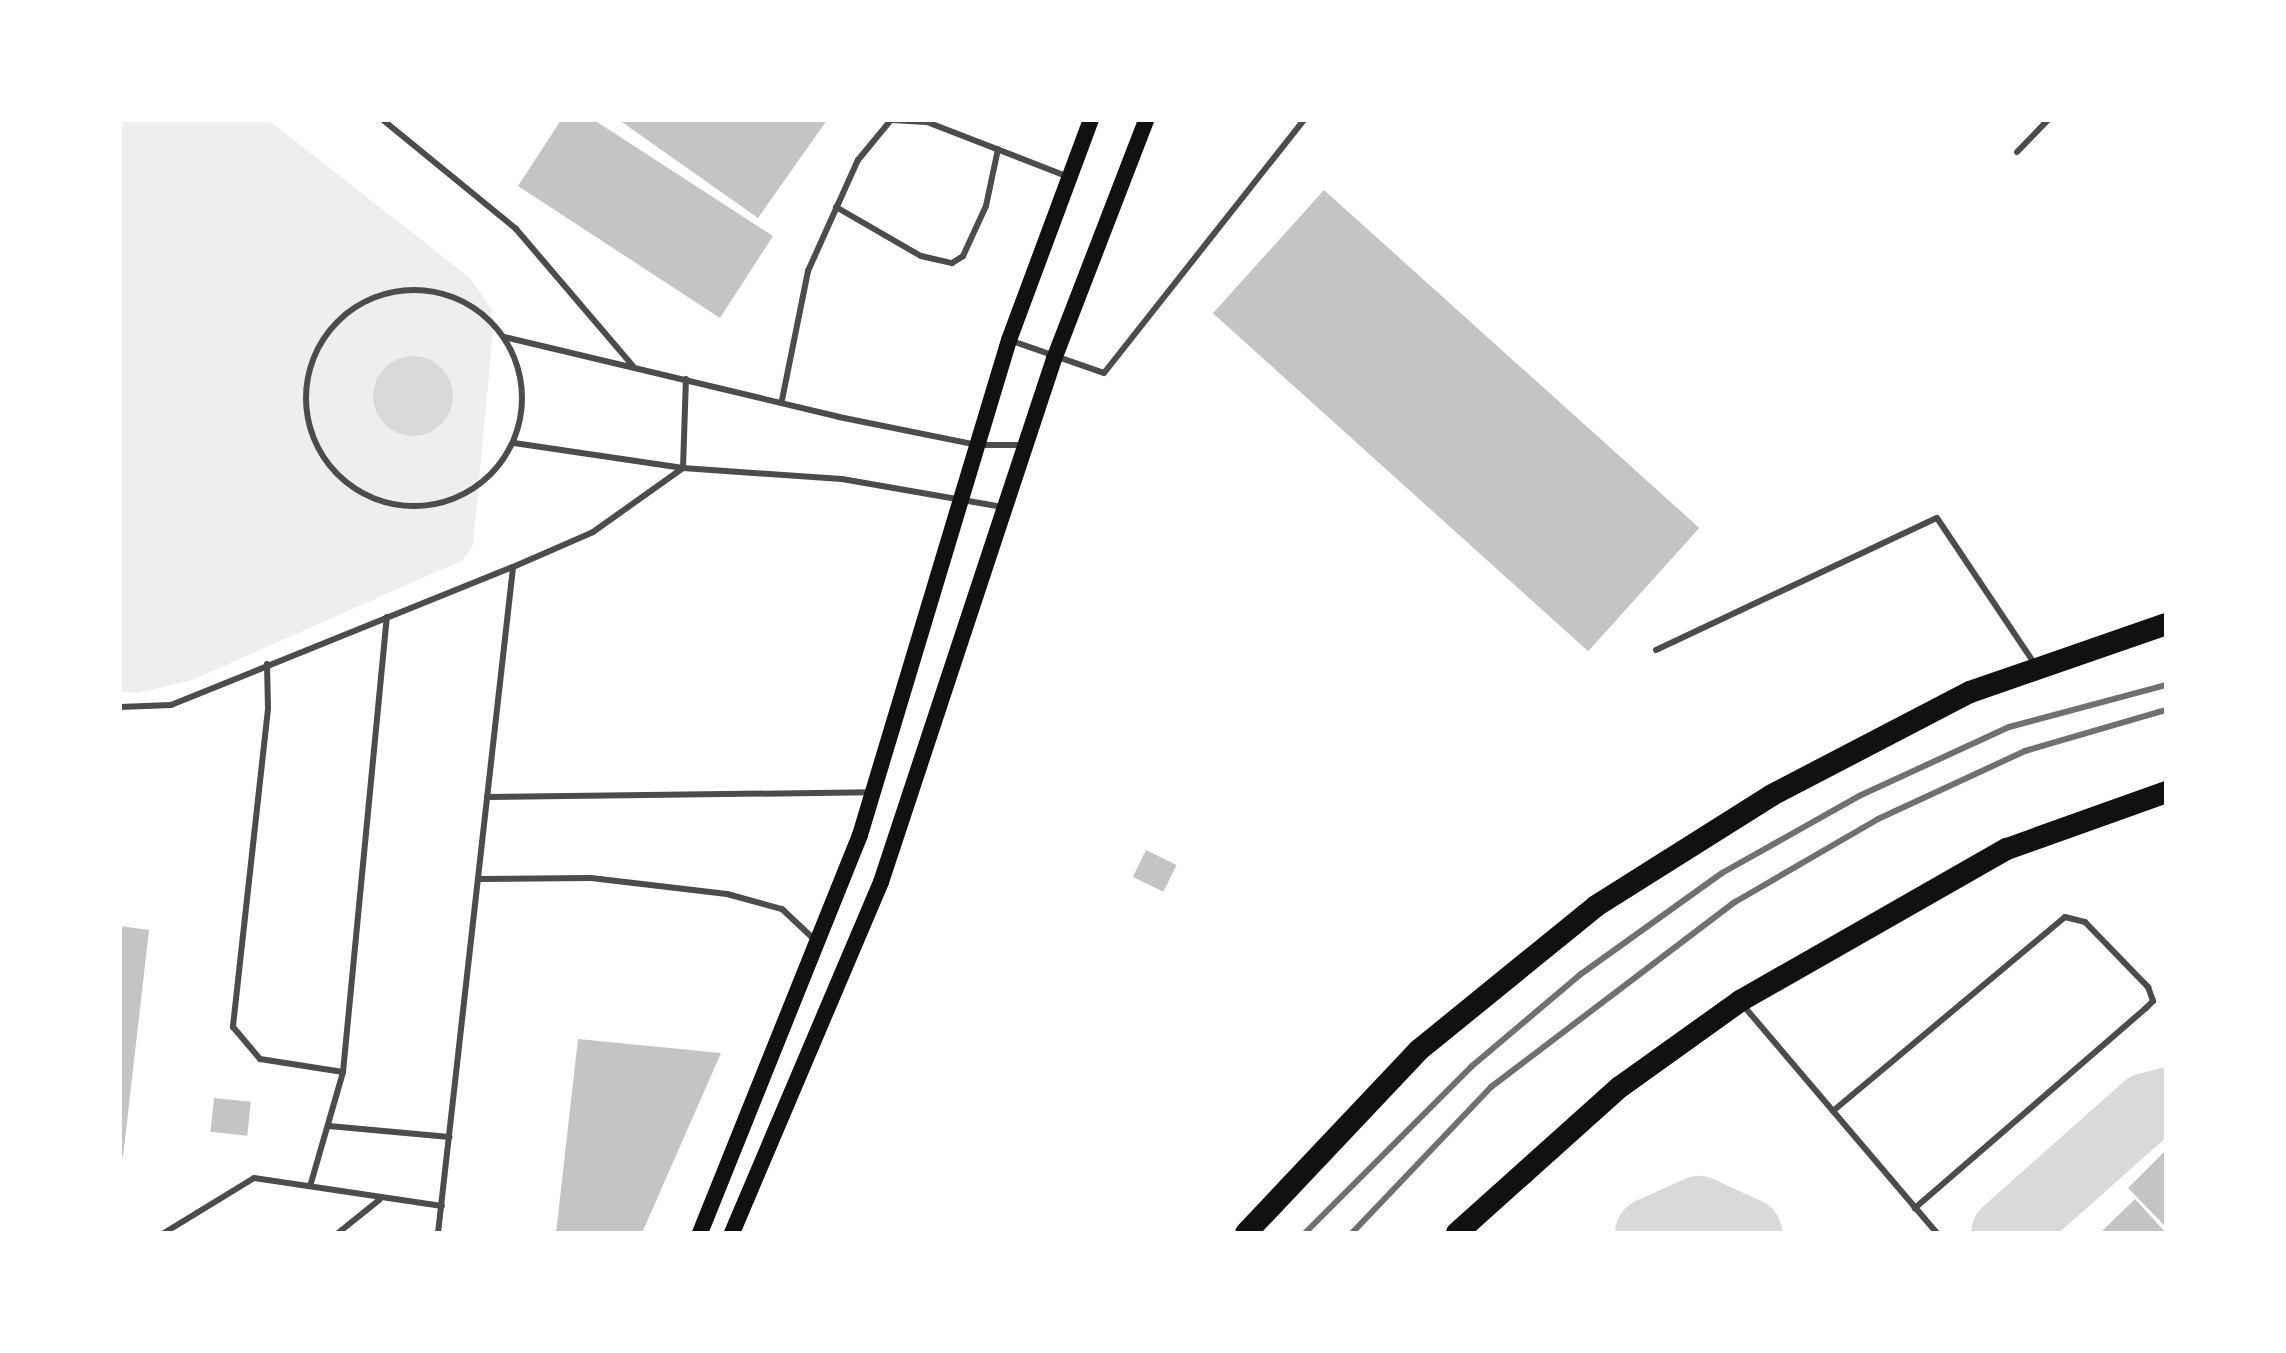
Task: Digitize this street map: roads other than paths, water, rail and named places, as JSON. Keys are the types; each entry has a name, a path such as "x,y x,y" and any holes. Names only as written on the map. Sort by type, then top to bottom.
{"highway":[{"path":"1246,1233 1419,1050 1596,906 1772,795 1970,692 2166,624"},
{"path":"1457,1233 1620,1087 1740,1001 2007,849 2166,792"}],"main road":[{"path":"700,1233 818,942 874,791 964,499 1009,340 1091,120"},
{"path":"732,1233 881,882 1054,359 1146,120"}],"lane":[{"path":"383,120 516,229 633,366"},
{"path":"782,400 808,271 858,160 891,120 927,122 1070,178"},
{"path":"1009,340 1054,359 1104,373 1304,120"},
{"path":"2017,152 2048,120"},
{"path":"836,207 921,256 952,263 963,256 986,206 998,149"},
{"path":"415,289 466,302 504,337 523,389 514,443 482,484 435,506 383,504 338,477 310,434 305,382 325,333 364,300 415,289"},
{"path":"504,337 978,445 1026,445"},
{"path":"683,468 686,379"},
{"path":"514,443 683,468 842,479 1007,508"},
{"path":"120,707 171,705 513,567 593,532 683,468"},
{"path":"1656,650 1937,518 2037,668"},
{"path":"438,1233 513,567"},
{"path":"311,1183 343,1072 387,617"},
{"path":"267,664 233,1027 260,1059 343,1072"},
{"path":"487,797 874,791"},
{"path":"479,879 591,878 727,894 782,909 818,942"},
{"path":"1833,1111 2065,917 2085,922 2148,987 2153,1001 2146,1008 1915,1208"},
{"path":"1740,1001 1937,1233"},
{"path":"329,1126 450,1137"},
{"path":"164,1233 242,1181 311,1183 379,1200 442,1206"},
{"path":"338,1233 379,1200"}],"waterway":[{"path":"2006,1233 2147,1108 2166,1103"},
{"path":"1650,1233 1699,1211 1747,1233"}],"railway":[{"path":"1305,1233 1472,1066 1581,974 1722,873 1859,796 2009,727 2166,685"},
{"path":"1352,1233 1491,1087 1735,902 1878,819 2025,751 2166,710"}]}
